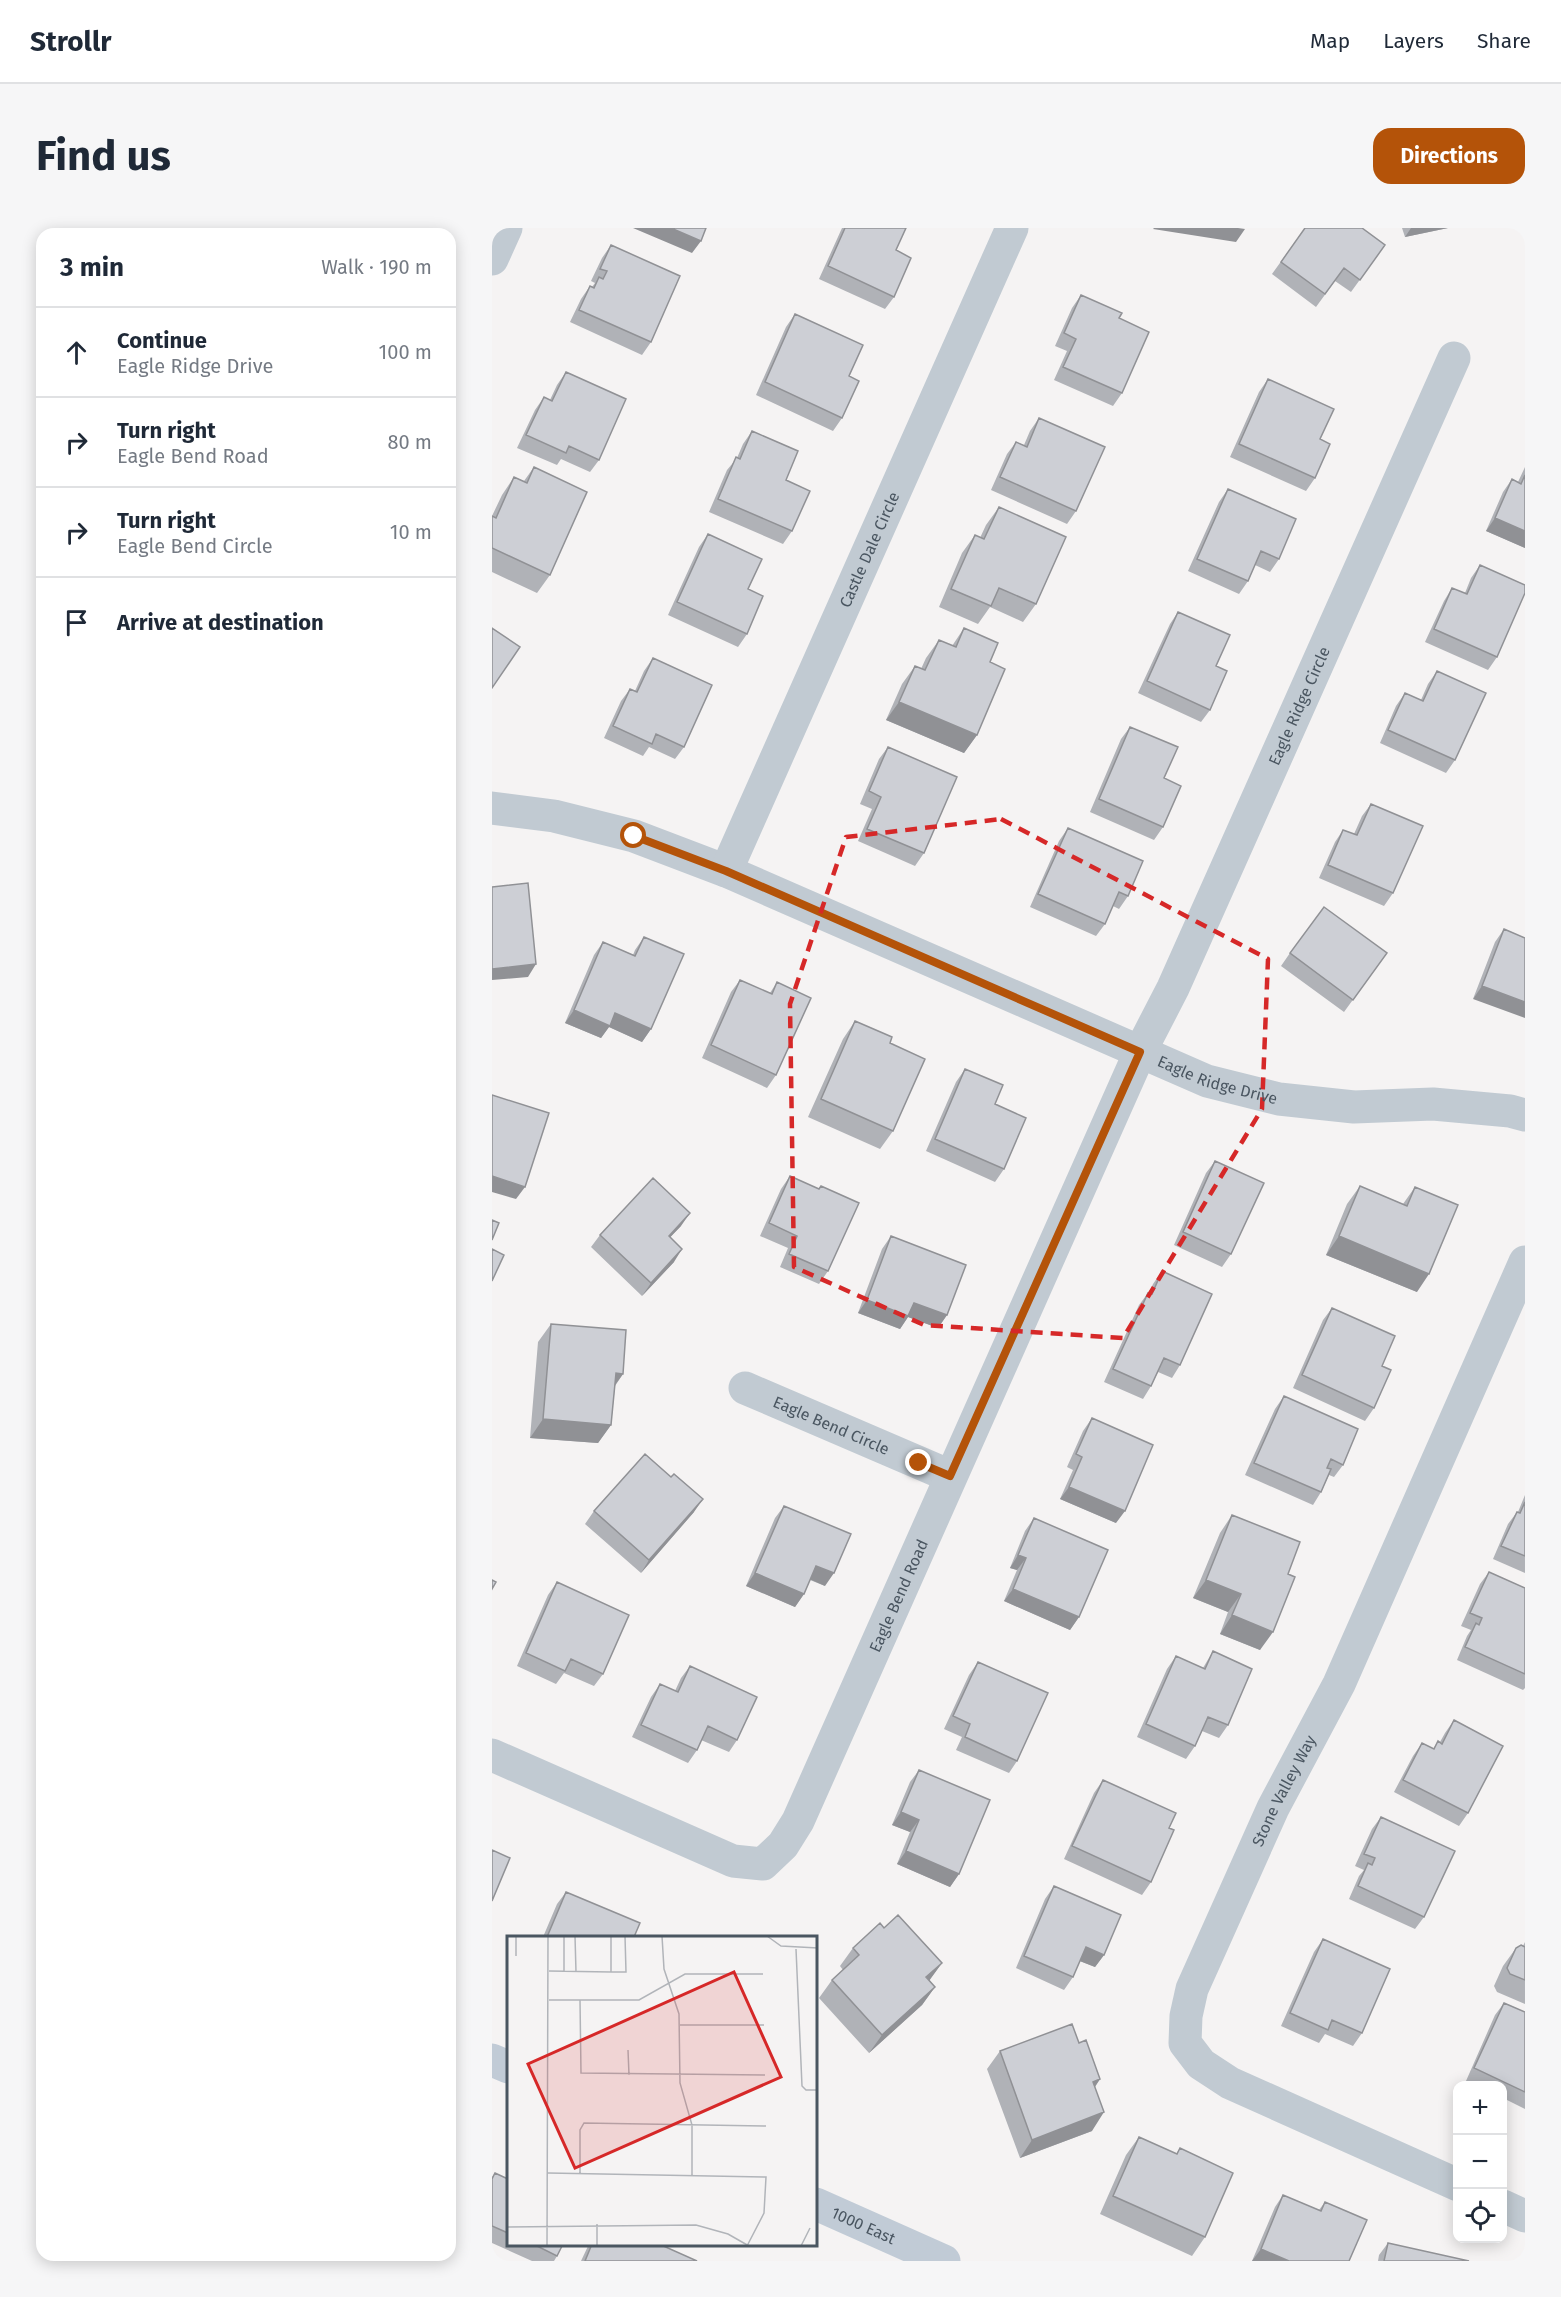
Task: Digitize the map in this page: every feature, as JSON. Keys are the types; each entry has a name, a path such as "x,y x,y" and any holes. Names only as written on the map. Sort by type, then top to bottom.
{"street":[{"path":"492,259 506,228"},
{"name":"Castle Dale Circle","path":"726,871 1012,228"},
{"name":"Eagle Ridge Circle","path":"1140,1052 1173,988 1454,358"},
{"name":"Eagle Ridge Drive","path":"492,808 554,816 634,836 726,871 1207,1081 1280,1099 1354,1107 1433,1104 1510,1111 1525,1115"},
{"name":"Eagle Bend Road","path":"492,1755 733,1861 763,1864 783,1845 798,1821 1140,1052"},
{"name":"Stone Valley Way","path":"1453,2184 1230,2083 1201,2064 1185,2043 1185,2016 1192,1989 1268,1819 1339,1684 1525,1262"},
{"name":"Eagle Bend Circle","path":"745,1388 950,1476"},
{"path":"492,2060 507,2067"},
{"name":"1000 East","path":"818,2205 944,2261"},
{"path":"1507,2208 1525,2216"}],"highlighted area":[{"path":"1001,819 1268,959 1262,1109 1123,1338 924,1325 794,1267 790,1004 846,837"}],"building":[{"path":"671,228 706,228 701,241"},
{"path":"845,228 906,228 896,250 911,258 894,297 828,266"},
{"path":"1305,228 1362,228 1385,245 1360,280 1344,268 1325,294 1281,262"},
{"path":"611,245 680,276 651,342 579,310 590,286 594,288 599,277 603,279 607,271 600,269"},
{"path":"1081,295 1122,313 1119,318 1149,332 1122,393 1063,367 1076,339 1064,333"},
{"path":"795,314 863,345 849,376 859,381 842,418 765,382"},
{"path":"566,372 626,399 599,460 569,446 566,453 526,435 544,397 552,401"},
{"path":"1268,379 1334,409 1320,439 1330,444 1315,478 1239,444"},
{"path":"1039,418 1105,447 1076,511 1000,477 1016,442 1027,447"},
{"path":"752,431 798,451 786,480 810,491 792,531 718,499 736,457 740,459"},
{"path":"534,467 587,492 550,575 492,548 492,516 496,518 514,477 527,483"},
{"path":"1525,475 1525,531 1495,518 1512,479 1521,484"},
{"path":"1228,489 1296,519 1279,559 1261,551 1248,581 1197,559"},
{"path":"999,507 1066,537 1036,604 999,588 991,606 951,589 975,535 984,539"},
{"path":"708,534 762,559 748,589 763,596 747,634 677,602"},
{"path":"1480,565 1525,585 1525,593 1497,657 1434,629 1452,588 1467,594"},
{"path":"1178,612 1230,635 1216,666 1227,671 1210,710 1147,681"},
{"path":"492,628 520,647 492,688"},
{"path":"964,628 998,643 990,662 1005,669 977,735 899,702 915,666 925,670 939,640 956,647"},
{"path":"653,658 712,685 684,747 656,734 652,744 613,726 630,689 637,692"},
{"path":"1437,671 1486,693 1455,760 1388,730 1405,693 1423,701"},
{"path":"1130,727 1178,747 1164,778 1181,786 1163,827 1099,799"},
{"path":"888,747 957,777 924,853 867,829 881,797 869,791"},
{"path":"1371,804 1423,826 1393,893 1328,865 1343,830 1357,835"},
{"path":"1068,828 1143,861 1128,896 1119,892 1105,924 1038,894"},
{"path":"528,883 536,964 492,969 492,887"},
{"path":"1324,907 1387,953 1353,1000 1290,953"},
{"path":"1504,929 1525,938 1525,1002 1482,986"},
{"path":"644,937 684,954 651,1029 615,1013 610,1026 574,1010 603,942 635,956"},
{"path":"740,980 772,994 777,982 811,998 776,1075 711,1045"},
{"path":"855,1021 892,1037 890,1043 925,1059 893,1131 821,1099"},
{"path":"965,1069 1003,1085 995,1104 1026,1118 1004,1169 935,1139"},
{"path":"492,1095 549,1113 525,1187 492,1176"},
{"path":"1215,1161 1264,1183 1231,1254 1183,1232"},
{"path":"790,1176 819,1189 821,1186 859,1203 828,1271 789,1254 797,1236 769,1223"},
{"path":"653,1178 690,1213 669,1236 682,1249 651,1283 600,1235"},
{"path":"1360,1186 1407,1206 1415,1187 1458,1205 1429,1274 1339,1236"},
{"path":"492,1220 499,1223 492,1240"},
{"path":"891,1236 966,1265 947,1315 914,1303 908,1316 867,1300"},
{"path":"492,1249 504,1255 492,1281"},
{"path":"1162,1271 1212,1294 1180,1365 1164,1358 1151,1386 1113,1369 1148,1293 1152,1294"},
{"path":"1332,1308 1395,1336 1382,1366 1391,1370 1374,1408 1302,1375"},
{"path":"551,1324 626,1330 623,1374 616,1373 611,1425 543,1419"},
{"path":"1284,1396 1358,1429 1343,1465 1331,1459 1327,1468 1331,1469 1321,1492 1254,1463"},
{"path":"1092,1418 1153,1445 1125,1511 1069,1487 1082,1457 1076,1454"},
{"path":"645,1454 671,1477 674,1474 703,1499 649,1560 594,1511"},
{"path":"1525,1502 1525,1556 1501,1546 1517,1512 1520,1513"},
{"path":"784,1506 851,1534 834,1573 816,1566 804,1594 755,1573"},
{"path":"1232,1515 1300,1542 1288,1574 1295,1577 1273,1632 1232,1615 1241,1594 1206,1580"},
{"path":"1034,1518 1108,1550 1079,1617 1013,1589 1026,1558 1018,1555"},
{"path":"1489,1572 1525,1588 1525,1674 1465,1647 1476,1623 1479,1625 1482,1618 1470,1613"},
{"path":"557,1582 629,1615 603,1674 571,1659 565,1671 526,1653"},
{"path":"1213,1651 1252,1669 1228,1725 1208,1717 1195,1746 1146,1724 1176,1656 1205,1669"},
{"path":"978,1662 1048,1693 1017,1761 965,1737 970,1724 953,1716"},
{"path":"690,1666 757,1697 737,1740 708,1726 697,1750 641,1725 660,1684 678,1692"},
{"path":"1454,1720 1503,1746 1468,1813 1403,1780 1422,1743 1434,1749 1438,1741 1442,1744"},
{"path":"919,1770 990,1800 959,1874 906,1851 919,1820 901,1812"},
{"path":"1103,1780 1176,1813 1169,1828 1174,1830 1151,1882 1072,1846"},
{"path":"1381,1817 1455,1851 1424,1917 1358,1886 1368,1863 1372,1865 1375,1858 1364,1854"},
{"path":"492,1850 510,1858 492,1901"},
{"path":"1054,1886 1121,1915 1104,1955 1086,1947 1073,1977 1024,1956"},
{"path":"566,1892 640,1923 634,1936 547,1936"},
{"path":"898,1915 942,1963 926,1977 935,1987 882,2035 832,1980 859,1955 853,1948 880,1923 884,1928"},
{"path":"1323,1939 1390,1969 1362,2033 1332,2020 1328,2030 1290,2013"},
{"path":"1521,1945 1525,1947 1525,1980 1510,1974 1507,1968 1516,1948"},
{"path":"1504,2003 1525,2012 1525,2092 1507,2084 1507,2081 1502,2081 1474,2068"},
{"path":"1072,2024 1079,2043 1086,2040 1100,2079 1093,2082 1104,2112 1032,2140 1000,2051"},
{"path":"1139,2137 1177,2154 1180,2148 1233,2173 1205,2237 1113,2196"},
{"path":"495,2173 507,2179 507,2233 492,2226 492,2179"},
{"path":"1283,2195 1321,2211 1325,2202 1367,2220 1349,2261 1289,2261 1261,2249"},
{"path":"1388,2243 1469,2261 1384,2261"},
{"path":"537,2246 562,2246 557,2256"},
{"path":"591,2246 663,2246 697,2261 585,2261"}],"route":[{"path":"634,836 726,871 1140,1052 950,1476 919,1463"}]}
